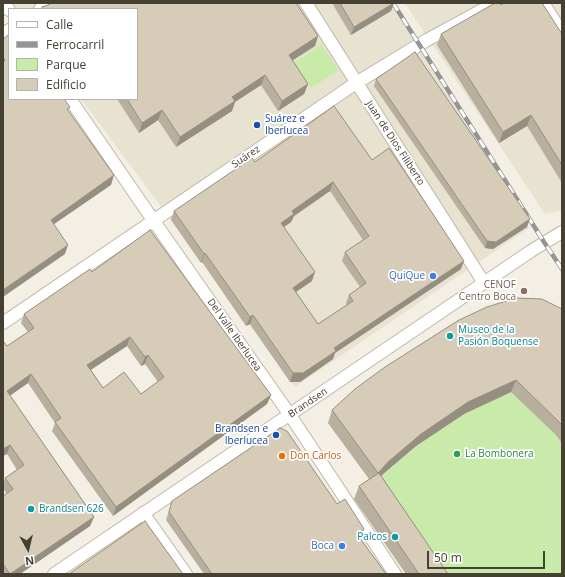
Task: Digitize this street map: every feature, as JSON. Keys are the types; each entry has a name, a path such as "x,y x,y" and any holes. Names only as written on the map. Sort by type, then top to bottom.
{"street":[{"name":"Juan de Dios Filiberto","path":"306,3 484,282"},
{"name":"Suárez","path":"3,323 152,220 356,83 427,40 495,3"},
{"path":"543,3 562,33"},
{"name":"Del Valle Iberlucea","path":"71,100 152,220 290,415 395,574"},
{"name":"Brandsen","path":"54,574 484,282 562,232"},
{"path":"143,513 186,574"}],"shaded area":[{"path":"9,3 394,3 529,228 295,387 82,100 138,100 138,8 13,8"},
{"path":"405,3 562,3 562,210 545,214"}],"green space":[{"path":"321,44 339,70 311,88 294,63"},
{"name":"La Bombonera","path":"562,324 562,574 406,574 354,499 374,485 328,423 351,402"}],"building":[{"path":"51,3 296,3 318,36 289,55 308,84 282,101 265,75 232,97 235,101 180,137 162,110 142,123 128,100 138,100 138,8 42,8"},
{"path":"340,3 394,3 354,27"},
{"path":"495,3 500,3 501,5 504,3 542,3 562,34 562,165 531,115 503,132 441,34"},
{"path":"8,35 8,100 65,100 70,107 67,109 114,175 51,220 68,245 3,290 3,62 5,60 3,57 3,39"},
{"path":"415,52 530,219 496,242 487,241 376,79"},
{"path":"334,106 372,160 389,148 464,261 334,348 336,351 303,373 293,373 253,315 250,317 174,211 252,158 255,162","holes":["333,182 369,236 345,252 366,283 349,295 353,301 318,324 293,288 315,272 281,223 294,214 292,211"]},
{"path":"150,230 271,395 116,507 55,422 61,418 31,374 7,391 94,517 10,574 3,564 3,496 13,489 5,478 24,465 10,445 3,449 3,341 7,346 34,328 24,314 90,269 92,272","holes":["130,337 145,357 148,355 164,377 141,394 124,372 103,388 87,365"]},
{"path":"516,298 542,299 562,309 562,425 516,380 468,402 421,434 388,462 378,473 332,410 355,389 385,367 459,320 487,307"},
{"path":"280,428 287,431 337,504 345,499 364,529 357,534 386,574 212,574 169,512 172,501"},
{"path":"379,473 448,574 419,574 359,486"},
{"path":"145,521 183,574 69,574"}],"railway":[{"path":"393,3 562,269"}],"place":[{"name":"Suárez e Iberlucea","path":"257,125"},
{"name":"QuiQue","path":"433,276"},
{"name":"CENOF Centro Boca","path":"524,291"},
{"name":"Museo de la Pasión Boquense","path":"450,336"},
{"name":"Brandsen e Iberlucea","path":"276,435"},
{"name":"La Bombonera","path":"457,454"},
{"name":"Don Carlos","path":"282,456"},
{"name":"Brandsen 626","path":"31,509"},
{"name":"Palcos","path":"395,537"},
{"name":"Boca","path":"342,546"}]}
